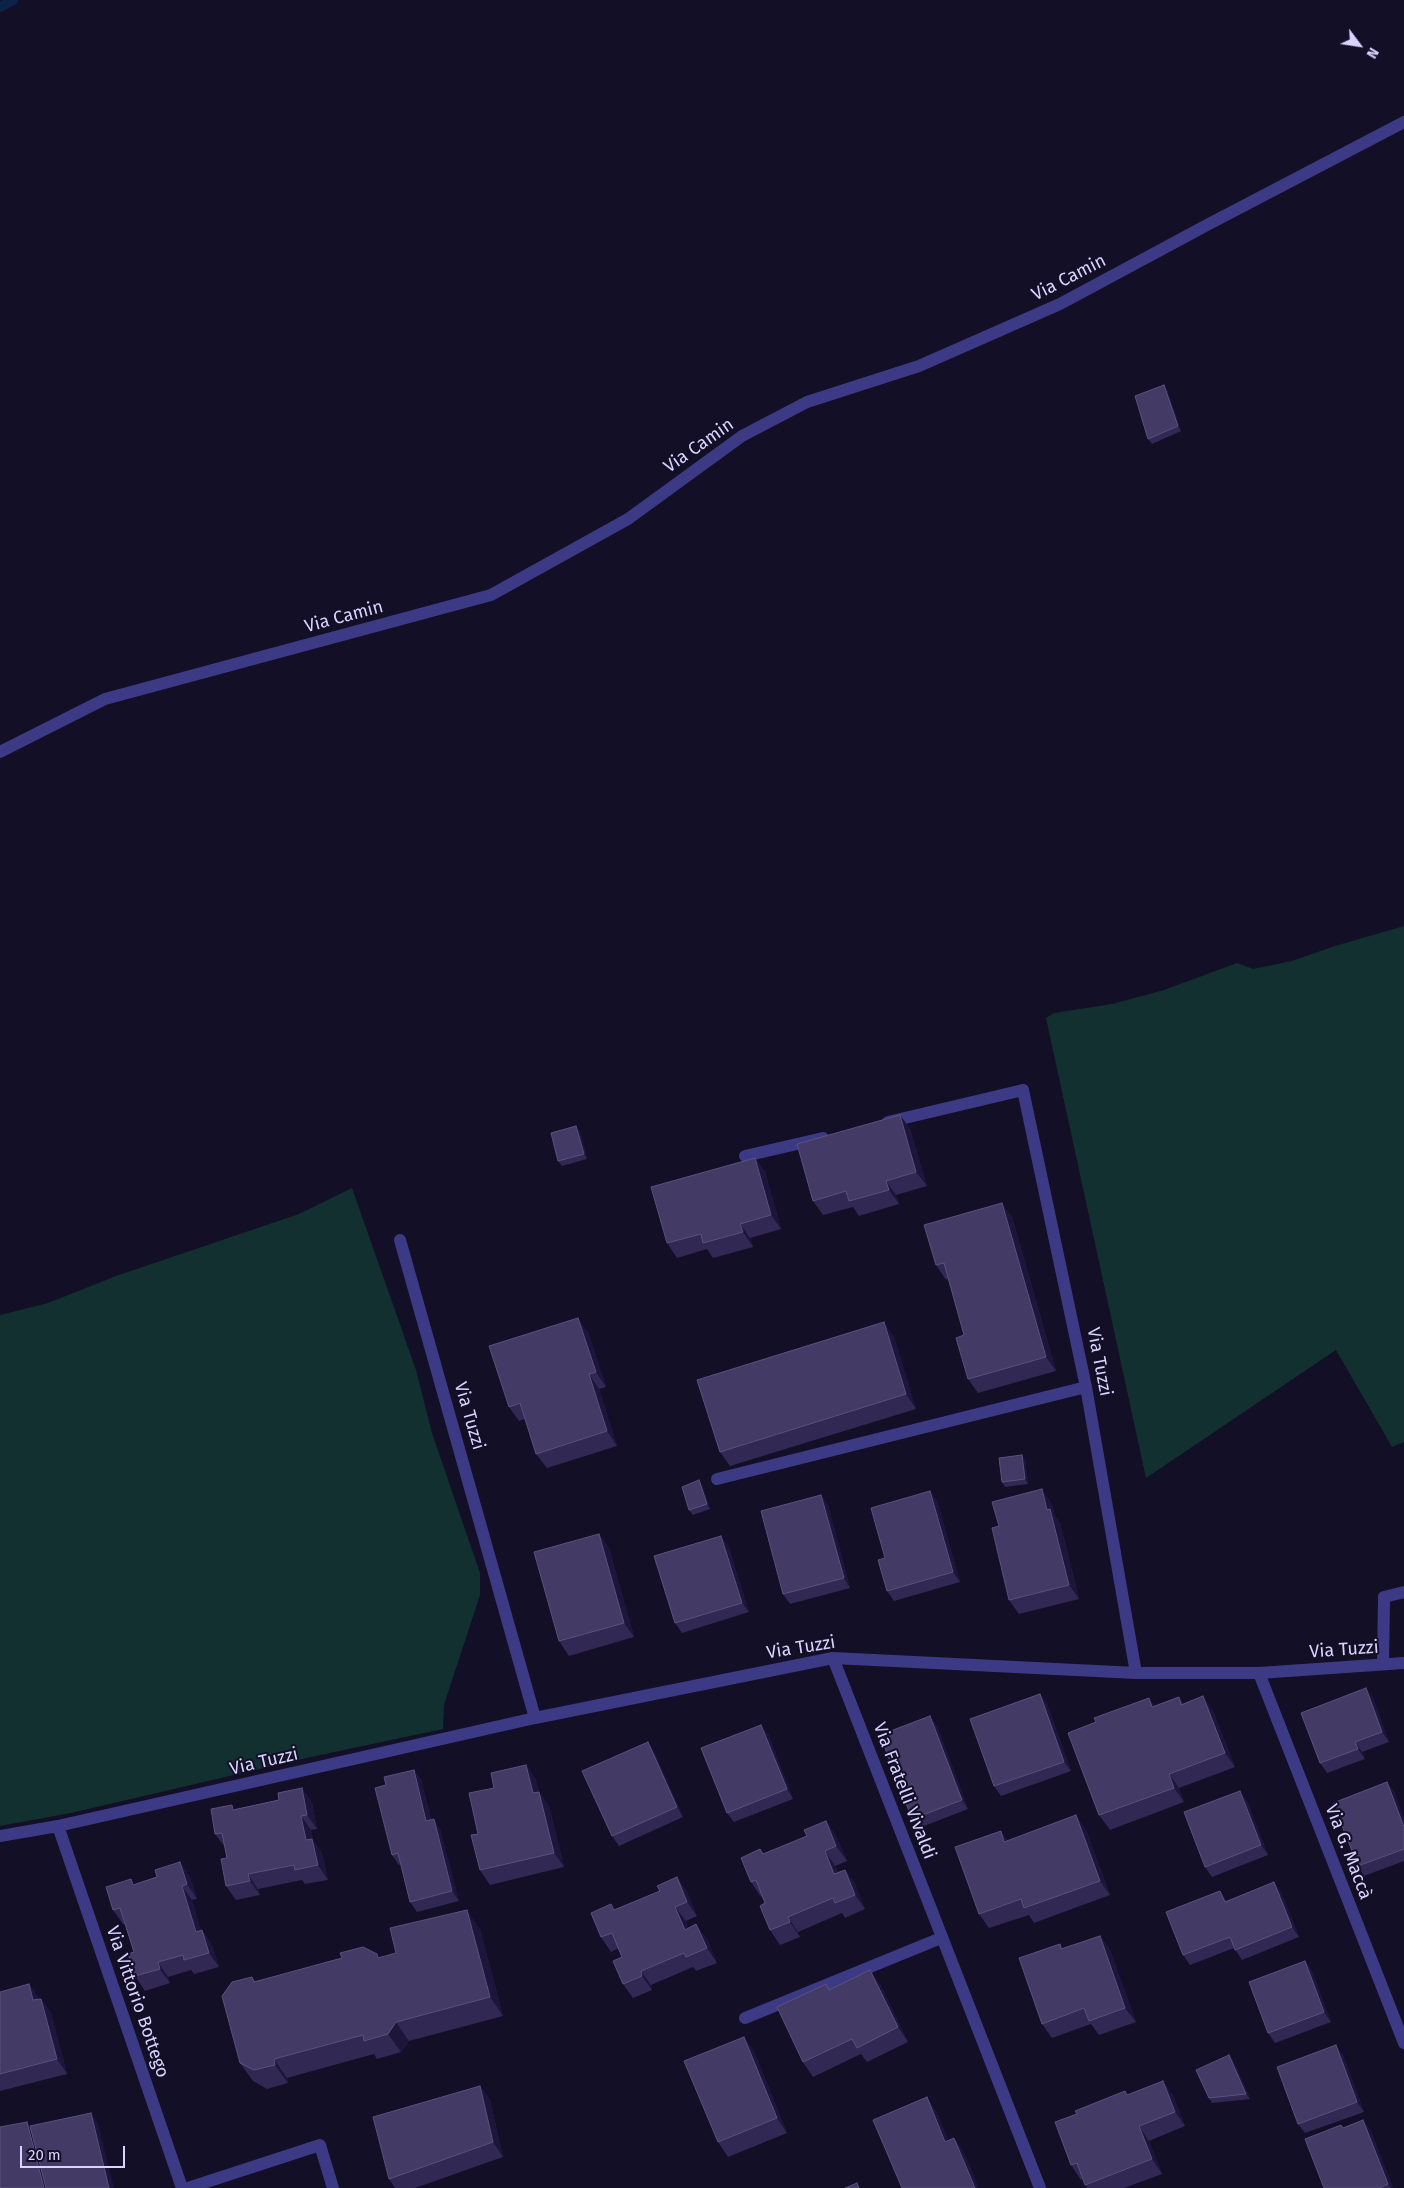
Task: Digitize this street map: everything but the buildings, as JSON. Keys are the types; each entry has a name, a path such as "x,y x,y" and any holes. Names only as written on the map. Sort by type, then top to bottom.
{"street":[{"name":"Via Camin","path":"0,752 105,699 491,595 628,519 742,436 807,402 919,366 1060,304 1404,122"},
{"name":"Via Tuzzi","path":"879,1124 1023,1090 1086,1386 1136,1673"},
{"path":"745,1156 831,1136"},
{"name":"Via Tuzzi","path":"400,1240 535,1718"},
{"path":"718,1479 1086,1386"},
{"path":"1383,1664 1384,1597 1404,1592"},
{"name":"Via Tuzzi","path":"0,1836 58,1826 535,1718 833,1658 1136,1673 1259,1673 1404,1663"},
{"name":"Via Fratelli Vivaldi","path":"833,1658 1040,2188"},
{"name":"Via G. Maccà","path":"1259,1673 1404,2043"},
{"name":"Via Vittorio Bottego","path":"58,1826 182,2188"},
{"path":"745,2018 941,1938"},
{"path":"188,2188 320,2145 333,2188"}],"green space":[{"path":"1404,926 1404,1442 1392,1447 1336,1350 1146,1478 1046,1018 1054,1013 1112,1004 1164,990 1237,963 1253,969 1292,961"},
{"path":"352,1188 416,1370 432,1433 480,1573 480,1595 444,1705 443,1729 311,1757 71,1813 0,1826 0,1315 48,1303 116,1276 299,1214"}],"waterway":[{"path":"0,7 13,0"}]}
